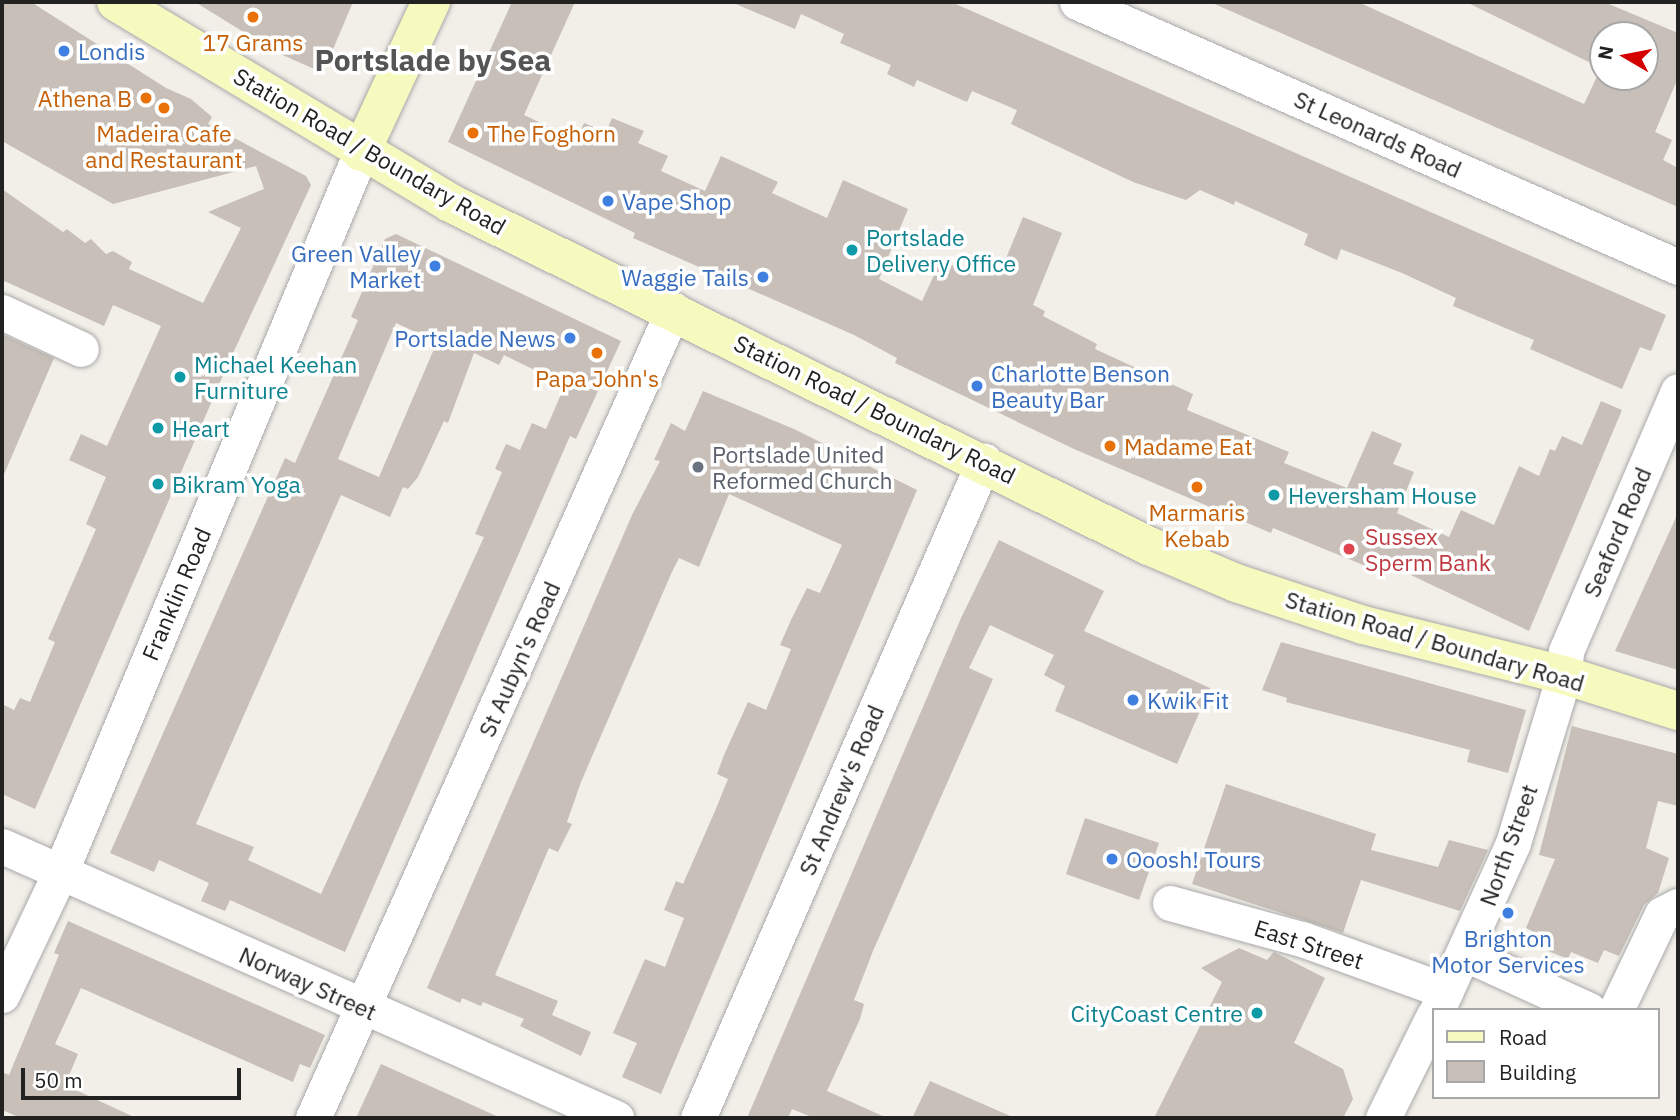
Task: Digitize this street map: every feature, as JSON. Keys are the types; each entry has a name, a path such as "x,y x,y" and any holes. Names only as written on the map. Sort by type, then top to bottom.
{"main road":[{"name":"Station Road / Boundary Road","path":"116,2 361,152 450,202 984,461 1149,546 1236,583 1363,625 1564,675 1678,711"},
{"path":"361,152 432,2"}],"street":[{"name":"St Leonards Road","path":"1077,2 1678,267"},
{"name":"Franklin Road","path":"2,995 60,873 361,152"},
{"name":"St Aubyn's Road","path":"313,1118 673,310"},
{"path":"2,312 81,349"},
{"name":"Seaford Road","path":"1564,675 1566,652 1678,391"},
{"name":"St Andrew's Road","path":"698,1118 984,461"},
{"name":"North Street","path":"1439,1006 1466,954 1513,844 1564,675"},
{"name":"Norway Street","path":"2,846 616,1118"},
{"name":"East Street","path":"1170,903 1302,939 1439,1006"},
{"path":"1617,1008 1662,914 1678,906"},
{"path":"1466,954 1584,1008"},
{"name":"North Street","path":"1383,1118 1432,1020"}],"building":[{"path":"2,2 31,2 166,88 191,99 212,117 208,124 306,176 311,185 228,364 35,809 2,794 2,704 14,710 20,698 30,702 55,642 48,639 96,529 86,524 106,477 69,460 81,434 107,446 161,326 113,305 104,326 2,280 2,189 63,232 67,229 85,243 91,239 106,254 113,251 132,262 129,269 203,303 241,228 208,212 264,189 256,166 113,204 2,141"},
{"path":"195,2 353,2 323,73 276,52"},
{"path":"512,2 575,2 524,115 577,140 584,123 606,132 612,118 644,131 638,143 668,156 661,171 705,191 721,156 778,182 772,193 827,218 843,180 908,209 879,279 922,301 941,260 970,273 977,256 1002,268 1023,217 1062,233 1033,305 1045,311 1043,316 1097,344 1095,349 1193,394 1187,410 1289,452 1284,463 1347,488 1372,431 1402,444 1393,464 1414,472 1397,513 1449,537 1461,510 1494,525 1519,466 1539,476 1550,449 1555,451 1562,436 1582,445 1601,401 1622,410 1529,631 1377,559 1373,569 1273,528 1271,533 1074,449 895,363 897,358 854,335 633,238 635,233 448,142"},
{"path":"731,2 951,2 1666,315 1651,351 1640,347 1622,389 1530,349 1534,340 1453,306 1456,298 1402,273 1341,249 1337,260 1304,245 1308,234 1235,201 1234,205 1200,190 1186,200 1133,182 1011,124 1017,110 972,91 967,102 917,80 914,87 887,74 891,65 840,43 844,34 801,14 795,29"},
{"path":"1210,2 1358,2 1584,104 1590,91 1659,91 1659,25 1678,33 1678,78 1655,132 1672,140 1663,160 1678,168 1678,207"},
{"path":"1466,2 1604,2 1649,21 1589,21 1589,62"},
{"path":"396,234 621,341 576,439 570,436 345,952 230,900 225,911 201,901 209,883 159,860 154,872 110,853 285,458 295,463 358,320 351,317 385,239","holes":["396,323 437,342 379,477 338,459","474,353 499,365 504,355 565,385 546,429 532,423 520,450 506,444 495,469 502,472 475,534 484,537 321,894 248,860 254,847 196,824 341,495 390,517 403,487 408,489 418,477 444,421 448,423"]},
{"path":"2,334 54,358 2,479"},
{"path":"703,391 794,429 917,490 661,1094 622,1077 637,1043 613,1033 645,959 665,967 684,918 664,910 676,881 683,884 728,779 717,774 724,755 748,702 766,710 791,649 780,645 791,620 807,588 820,593 842,545 729,494 699,567 679,558 581,782 567,822 572,824 558,852 549,848 495,975 558,1001 552,1015 591,1032 581,1056 520,1026 524,1019 483,1002 481,1006 462,998 460,1003 427,988 632,515 660,461 654,460 671,423 685,431"},
{"path":"1678,513 1678,670 1615,651"},
{"path":"999,540 1104,591 1084,631 1210,688 1177,764 1055,711 1065,686 1044,675 1054,655 990,625 969,668 993,679 873,951 854,1000 864,1004 860,1019 827,1091 887,1118 814,1118 792,1109 788,1118 747,1118 961,618"},
{"path":"1281,642 1526,710 1508,773 1467,762 1470,750 1286,702 1287,698 1262,690"},
{"path":"1572,726 1678,754 1678,806 1658,801 1646,848 1669,858 1658,893 1644,905 1619,956 1604,950 1598,963 1571,952 1568,959 1533,945 1532,931 1526,928 1555,859 1539,855"},
{"path":"1226,784 1376,834 1371,850 1438,867 1449,840 1488,850 1460,911 1361,880 1343,933 1192,884"},
{"name":"Ooosh! Tours","path":"1085,818 1159,843 1139,900 1066,874"},
{"path":"68,921 325,1035 310,1068 300,1064 293,1082 81,988 55,1044 78,1054 65,1085 136,1118 21,1118 2,1110 2,1072 9,1075 59,955 54,953"},
{"name":"CityCoast Centre","path":"1239,948 1267,960 1274,952 1325,978 1294,1043 1343,1069 1353,1099 1343,1118 1154,1118 1222,982 1201,968"},
{"path":"381,1064 501,1118 356,1118"},
{"path":"930,1081 1015,1118 912,1118"}],"place":[{"name":"17 Grams","path":"253,17"},
{"name":"Londis","path":"64,51"},
{"name":"Athena B","path":"146,98"},
{"name":"Madeira Cafe and Restaurant","path":"164,108"},
{"name":"The Foghorn","path":"473,133"},
{"name":"Vape Shop","path":"608,201"},
{"name":"Portslade Delivery Office","path":"852,250"},
{"name":"Green Valley Market","path":"435,266"},
{"name":"Waggie Tails","path":"763,277"},
{"name":"Portslade News","path":"570,338"},
{"name":"Papa John's","path":"597,353"},
{"name":"Michael Keehan Furniture","path":"180,377"},
{"name":"Charlotte Benson Beauty Bar","path":"977,386"},
{"name":"Heart","path":"158,428"},
{"name":"Madame Eat","path":"1110,446"},
{"name":"Portslade United Reformed Church","path":"698,467"},
{"name":"Bikram Yoga","path":"158,484"},
{"name":"Marmaris Kebab","path":"1197,487"},
{"name":"Heversham House","path":"1274,495"},
{"name":"Sussex Sperm Bank","path":"1349,549"},
{"name":"Kwik Fit","path":"1133,700"},
{"name":"Ooosh! Tours","path":"1112,859"},
{"name":"Brighton Motor Services","path":"1508,913"},
{"name":"CityCoast Centre","path":"1257,1013"}],"district":[{"name":"Portslade by Sea","path":"433,60"}]}
